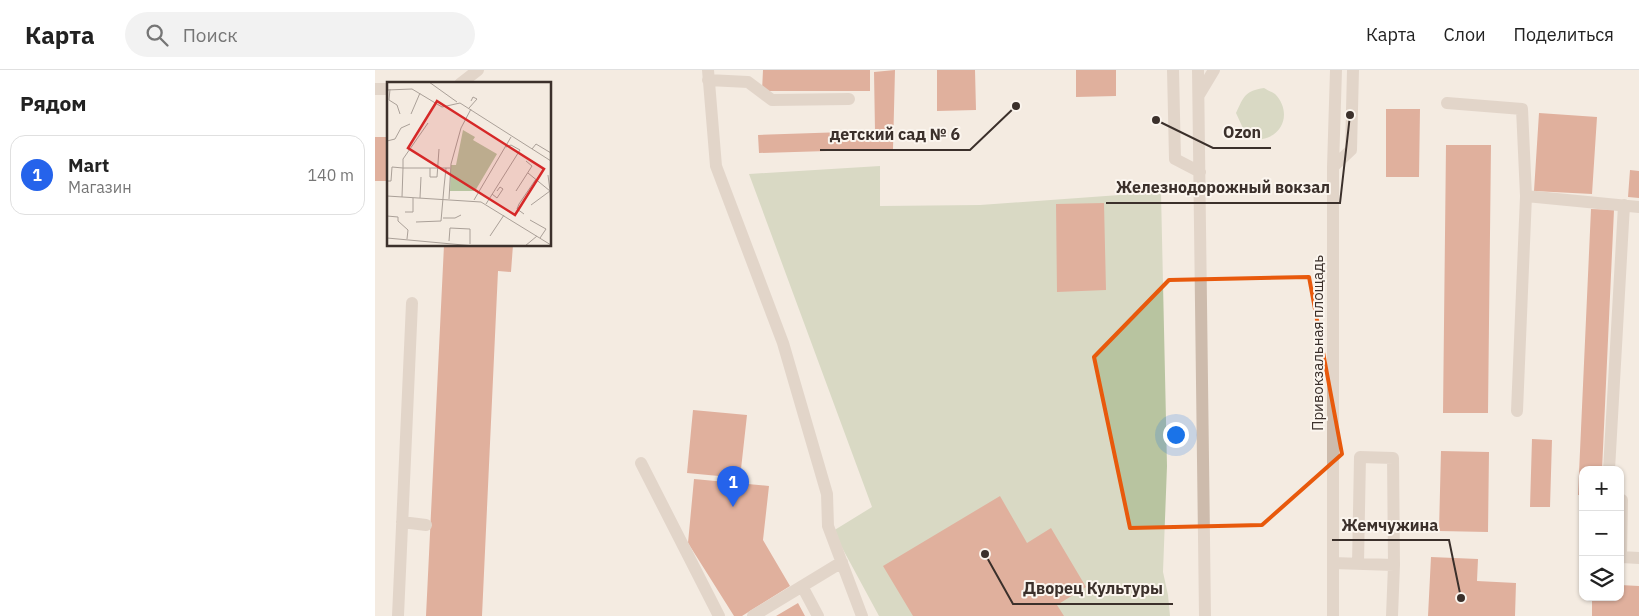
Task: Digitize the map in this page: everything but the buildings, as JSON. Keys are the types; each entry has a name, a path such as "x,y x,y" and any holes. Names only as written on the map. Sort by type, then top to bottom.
{"street":[{"path":"463,82 478,70"},
{"path":"1173,70 1175,160 1200,172"},
{"path":"1198,70 1205,616"},
{"path":"1199,95 1213,70"},
{"name":"Привокзальная площадь","path":"1333,616 1333,167 1336,70"},
{"path":"1333,167 1351,150 1353,70"},
{"path":"849,99 772,100 748,82 708,75 716,166 783,343 827,494 828,526 862,616"},
{"path":"1447,103 1522,109 1526,196 1517,411"},
{"path":"1526,196 1639,207"},
{"path":"1609,466 1624,205"},
{"path":"398,616 412,303"},
{"path":"1358,564 1360,457 1393,458 1394,565 1392,616"},
{"path":"641,463 719,616"},
{"path":"1622,511 1621,557 1639,558"},
{"path":"402,522 426,525"},
{"path":"753,616 842,562"},
{"path":"1333,563 1394,565"},
{"path":"802,586 818,616"}],"highlighted area":[{"path":"1309,277 1342,454 1262,525 1130,528 1094,357 1169,280"}],"green space":[{"path":"1264,88 1275,94 1280,100 1284,114 1283,121 1276,133 1270,137 1260,139 1247,137 1236,113 1246,95"},
{"path":"880,166 880,206 980,205 1161,192 1167,466 1163,572 1170,616 879,616 833,531 872,507 749,174"}],"place":[{"name":"детский сад № 6","path":"1016,106"},
{"name":"Железнодорожный вокзал","path":"1350,115"},
{"name":"Ozon","path":"1156,120"},
{"name":"Mart","path":"733,507"},
{"name":"Дворец Культуры","path":"985,554"},
{"name":"Жемчужина","path":"1461,598"}]}
